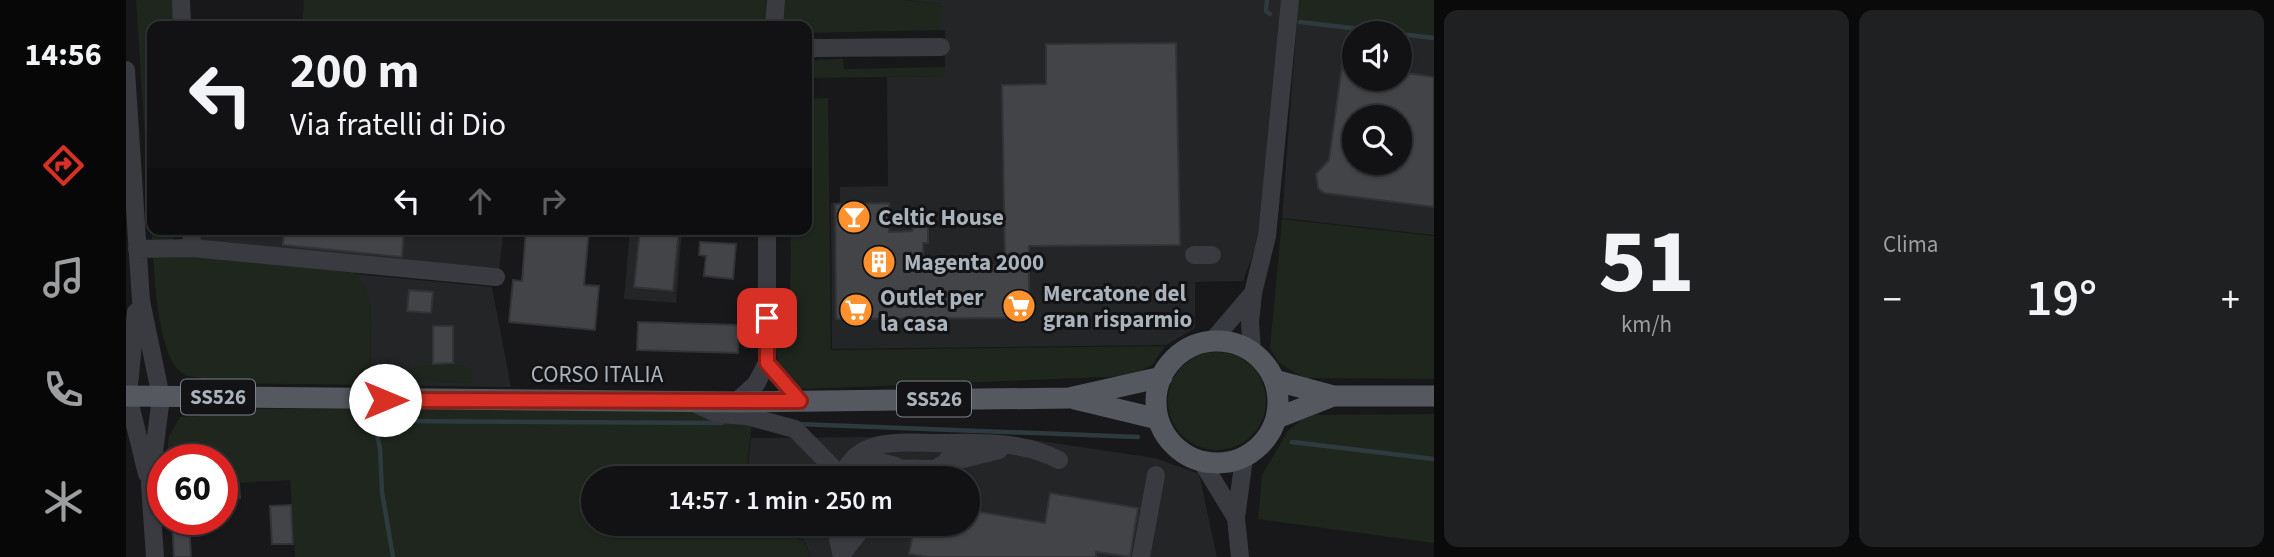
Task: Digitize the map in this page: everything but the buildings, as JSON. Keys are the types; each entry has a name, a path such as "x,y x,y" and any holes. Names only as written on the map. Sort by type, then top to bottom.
{"main road":[{"path":"1212,341 1233,343 1252,352 1268,367 1275,380 1278,397 1277,418 1268,438 1244,458 1223,464 1202,462 1174,446 1158,419 1156,397 1162,377 1182,352 1212,341"},
{"name":"CORSO ITALIA","path":"127,396 394,393 736,401 1069,398 1162,377"},
{"path":"1275,380 1333,397 1434,396"},
{"path":"1277,418 1333,397"},
{"name":"CORSO ITALIA","path":"1069,398 1158,419"}],"street":[{"path":"181,0 182,21"},
{"path":"774,21 776,0"},
{"path":"1252,352 1252,293 1267,236 1290,0"},
{"path":"812,48 941,47"},
{"path":"126,70 139,273 147,338 161,397 155,444"},
{"path":"191,235 192,248"},
{"path":"736,401 756,384 767,363 767,235"},
{"path":"137,248 192,248 496,277"},
{"path":"139,273 127,396 147,473"},
{"path":"1212,341 1252,293"},
{"path":"767,363 800,401"},
{"path":"688,400 718,414 747,416 795,429 831,466"},
{"path":"849,466 854,457 873,444 981,442 1040,450 1059,460"},
{"path":"927,466 953,450 946,443"},
{"path":"939,466 999,450"},
{"path":"1240,557 1236,518 1244,458"},
{"path":"873,466 880,462 895,466"},
{"path":"1202,462 1236,518"},
{"path":"1141,557 1156,475"},
{"path":"153,535 155,557"},
{"path":"838,536 842,556"},
{"path":"842,556 856,536"}],"shaded area":[{"path":"136,0 175,0 176,21 147,21 147,166"},
{"path":"304,0 766,0 766,21 302,21"},
{"path":"781,0 905,0 941,4 941,30 812,33 812,21 781,21"},
{"path":"907,0 1283,0 1257,244 1243,281 1195,282 1195,328 1166,345 832,349 831,203 840,202 840,187 888,186 887,77 945,76 945,30 941,30 941,4"},
{"path":"1299,0 1434,0 1434,38 1412,35 1412,21 1342,21 1342,26 1297,20"},
{"path":"1297,20 1342,26 1342,91 1412,91 1412,35 1434,38 1434,235 1282,218"},
{"path":"843,59 844,69 945,67 945,76 814,78 812,60"},
{"path":"828,98 831,350 1165,346 1152,365 1131,376 804,389 792,383 784,374 776,352 777,301 790,300 791,235 812,235 812,99"},
{"path":"1282,219 1434,236 1434,379 1303,378 1278,362 1270,348"},
{"path":"152,235 177,235 171,241 152,241"},
{"path":"196,235 503,235 499,268 197,242"},
{"path":"629,235 682,235 676,303 624,299"},
{"path":"153,254 352,269 366,289 371,308 370,385 205,383 201,378 185,375 176,367 164,338"},
{"path":"355,274 492,287 511,387 370,385 371,308"},
{"path":"1217,352 1236,356 1252,366 1262,382 1266,401 1262,420 1252,436 1236,446 1217,450 1198,446 1182,436 1172,420 1168,401 1172,382 1182,366 1198,356"},
{"path":"420,365 463,365 473,371 471,383 415,382 410,371"},
{"path":"201,408 753,412 747,466 581,466 581,536 790,536 804,541 811,557 295,557 290,480 238,483 238,444 168,444 169,436 180,417 200,416"},
{"path":"1434,414 1434,543 1258,519 1262,475 1288,431 1308,415"},
{"path":"1006,436 1155,458 1199,474 1217,557 811,557 804,540 792,536 980,536 980,466 748,466 751,438"}],"waterway":[{"path":"1267,0 1266,11 1270,14"},
{"path":"1300,22 1342,27"},
{"path":"1412,35 1434,38"},
{"path":"398,421 722,423"},
{"path":"374,422 380,448 382,492 393,557"},
{"path":"798,424 1138,437"},
{"path":"1292,442 1434,459"}],"place":[{"name":"Celtic House","path":"854,217"},
{"name":"Magenta 2000","path":"879,262"},
{"name":"Mercatone del gran risparmio","path":"1019,306"},
{"name":"Outlet per la casa","path":"856,310"}],"route":[{"path":"385,400 800,401 783,385 767,363 767,318"}]}
